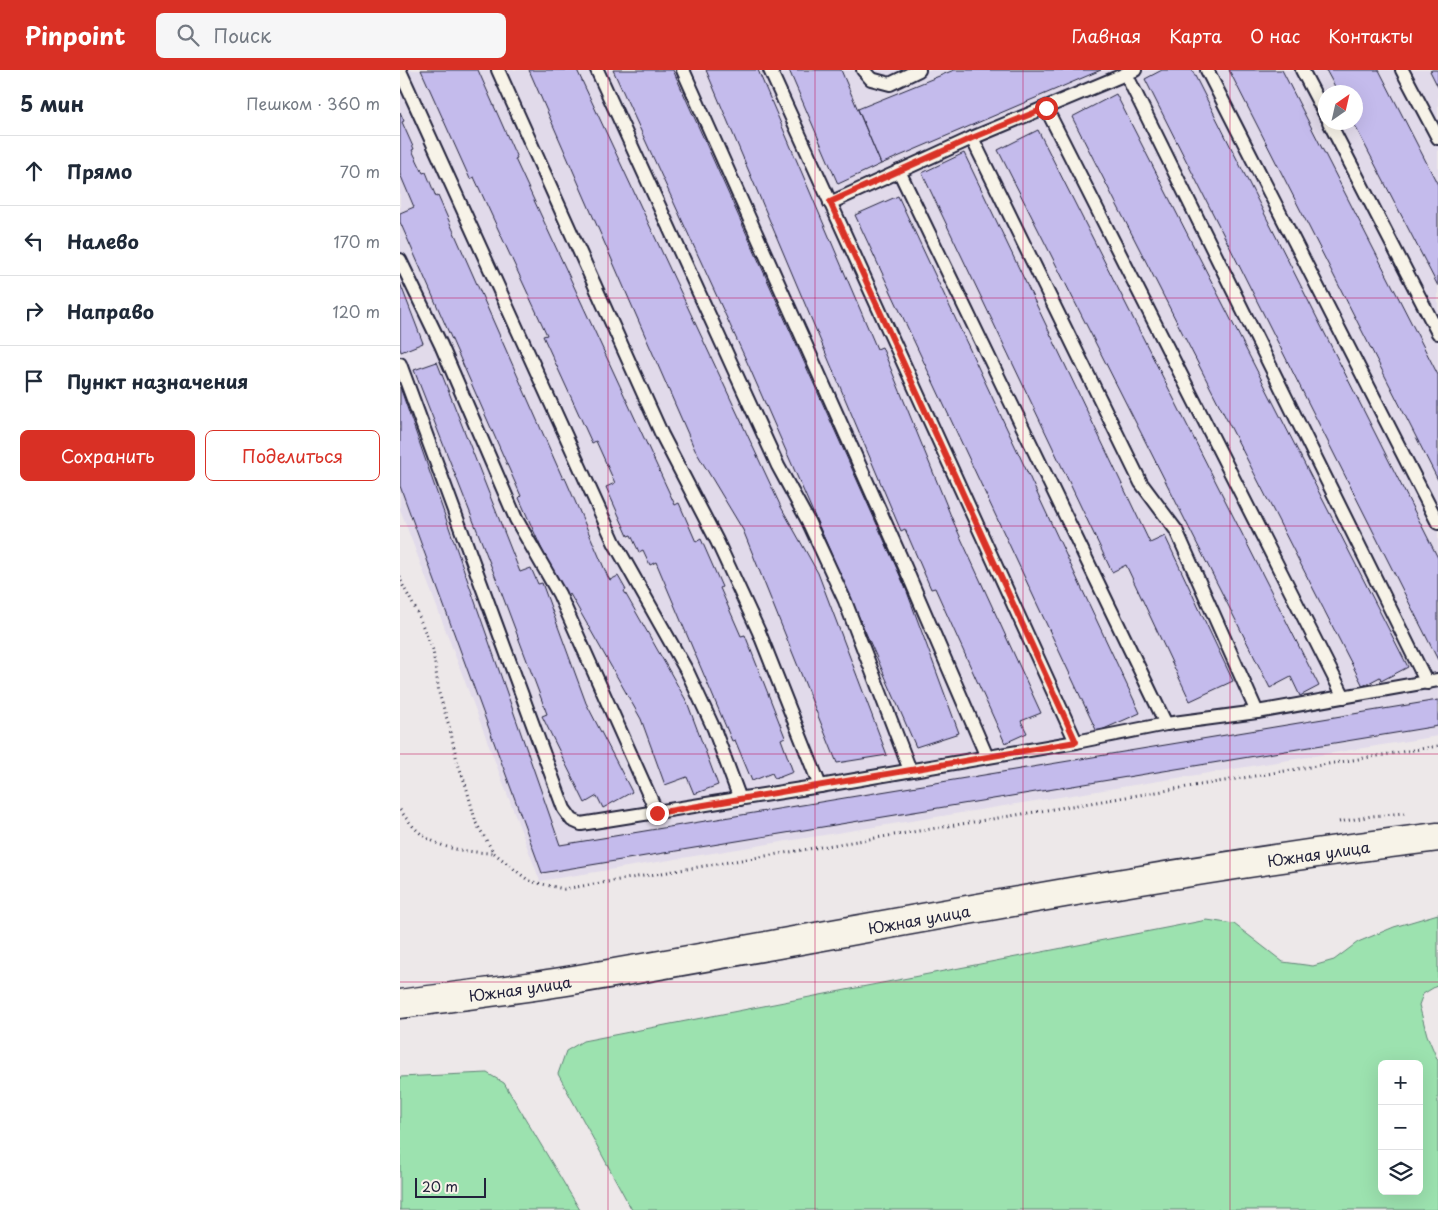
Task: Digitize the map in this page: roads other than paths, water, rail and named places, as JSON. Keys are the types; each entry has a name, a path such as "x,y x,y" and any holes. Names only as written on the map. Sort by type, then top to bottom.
{"main road":[{"name":"Южная улица","path":"400,1004 566,981 1037,897 1259,861 1438,837"}],"lane":[{"path":"498,70 662,435 717,541 759,632 820,786"},
{"path":"596,70 778,466 808,521 845,601 910,770"},
{"path":"683,70 905,567 987,757"},
{"path":"770,70 1076,742"},
{"path":"863,70 871,79 890,84 918,70"},
{"path":"1207,70 1438,523"},
{"path":"1302,70 1318,101"},
{"path":"400,71 614,542 688,673 714,729 740,799"},
{"path":"1405,71 1438,138"},
{"path":"400,364 564,809 572,820 581,824 820,786 1076,742 1166,724 1257,712 1433,681 1130,72 972,138 830,202"},
{"path":"1046,108 1344,697"},
{"path":"1333,130 1438,333"},
{"path":"972,138 1141,483 1176,530 1257,712"},
{"path":"899,171 1166,724"},
{"path":"400,260 440,345 516,519 559,594 657,813"}]}
